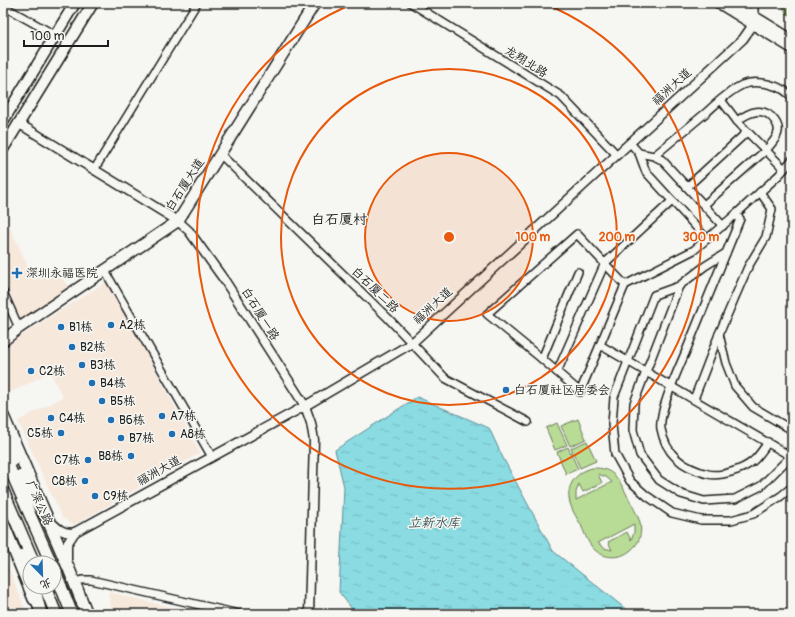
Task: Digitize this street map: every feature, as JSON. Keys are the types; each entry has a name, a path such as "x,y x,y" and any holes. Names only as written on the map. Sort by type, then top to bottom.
{"main road":[{"path":"3,121 75,3"},
{"path":"3,149 92,3"},
{"name":"白石厦大道","path":"3,341 19,328 178,221 315,3"},
{"path":"719,3 792,40"},
{"path":"732,3 792,48"},
{"path":"3,416 75,582 87,614"},
{"path":"3,438 26,486 46,516"},
{"name":"广深公路","path":"3,453 48,555"},
{"path":"3,491 31,555"},
{"path":"3,524 41,614"},
{"path":"19,528 26,555"},
{"path":"62,585 77,614"},
{"path":"62,588 72,614"},
{"path":"36,595 41,614"},
{"path":"48,595 56,614"}],"street":[{"path":"94,170 197,3"},
{"name":"龙翔北路","path":"411,3 561,96 617,155"},
{"path":"753,20 754,3"},
{"path":"3,6 55,35"},
{"name":"福洲大道","path":"75,532 305,406 412,343 743,39 747,34 753,20"},
{"path":"654,156 721,100 743,85 759,83 775,85 792,98"},
{"path":"721,100 747,132 784,169"},
{"path":"704,205 766,150 778,132 778,125 767,113 758,111 747,114 737,121"},
{"name":"白石厦一路","path":"18,123 178,221 189,231 225,281 305,406 311,423 314,440 309,614"},
{"path":"687,187 747,132"},
{"path":"630,143 639,153 646,172 707,239"},
{"path":"639,153 654,156 662,160 724,226"},
{"name":"白石厦二路","path":"220,154 412,343 445,378 528,422"},
{"path":"625,285 577,234 488,314 580,392 625,285 694,250 724,226 792,160"},
{"path":"694,399 719,334 748,267 766,237 772,209 760,192"},
{"path":"558,372 605,263 672,201"},
{"path":"735,215 740,219 661,416 661,428 667,445 676,460 691,470 710,475 733,472 753,461 768,442"},
{"path":"726,253 705,266 679,286 654,296 614,397 612,424 615,454 630,481 647,496 672,512 701,520 731,520 753,514 792,487"},
{"path":"105,271 212,457"},
{"path":"542,359 578,272"},
{"path":"600,345 627,361 645,371 672,387 694,399 792,456 761,486 735,498 704,501 681,494 659,480 640,455 633,430 634,403 645,371 679,286"},
{"path":"3,292 19,328"},
{"path":"719,334 726,363 735,386 753,407 792,430"},
{"path":"46,516 62,531 71,533 75,532"},
{"path":"69,569 66,549 69,539 75,532"},
{"path":"75,582 86,579 240,614"}],"shaded area":[{"name":"深圳永福医院","path":"9,225 34,280 54,267 69,288 21,320 3,279 3,227"},
{"path":"107,281 200,453 74,525 62,517 18,421 63,397 50,372 6,395 3,388 3,347"},
{"path":"3,554 27,614 3,614"},
{"path":"108,592 199,614 113,614"}],"green space":[{"path":"782,3 792,3 792,16 786,13"},
{"path":"578,419 586,439 570,446 561,426"},
{"path":"557,423 567,445 555,450 546,428"},
{"path":"587,441 596,461 580,468 571,448"},
{"path":"568,447 578,469 566,474 557,452"},
{"path":"599,468 611,472 622,485 633,506 640,522 640,538 634,547 627,553 616,557 611,557 596,551 589,542 572,509 569,491 577,476 586,470","holes":["598,474 606,477 612,482 576,500 576,492 579,484 583,492 602,483","634,524 634,533 631,540 627,532 608,542 612,550 604,548 598,543"]}],"water":[{"name":"立新水库","path":"417,397 489,428 503,458 553,551 632,614 356,614 339,592 344,487 335,450"}],"place":[{"name":"深圳永福医院","path":"17,273"},
{"name":"A2栋","path":"111,325"},
{"name":"B1栋","path":"61,327"},
{"name":"B2栋","path":"72,347"},
{"name":"B3栋","path":"82,365"},
{"name":"C2栋","path":"31,371"},
{"name":"B4栋","path":"92,383"},
{"name":"白石厦社区居委会","path":"506,390"},
{"name":"B5栋","path":"102,401"},
{"name":"A7栋","path":"162,416"},
{"name":"C4栋","path":"51,418"},
{"name":"B6栋","path":"111,420"},
{"name":"C5栋","path":"61,433"},
{"name":"A8栋","path":"172,434"},
{"name":"B7栋","path":"121,438"},
{"name":"B8栋","path":"131,456"},
{"name":"C7栋","path":"88,460"},
{"name":"C8栋","path":"85,481"},
{"name":"C9栋","path":"95,496"}],"district":[{"name":"白石厦村","path":"339,219"}]}
